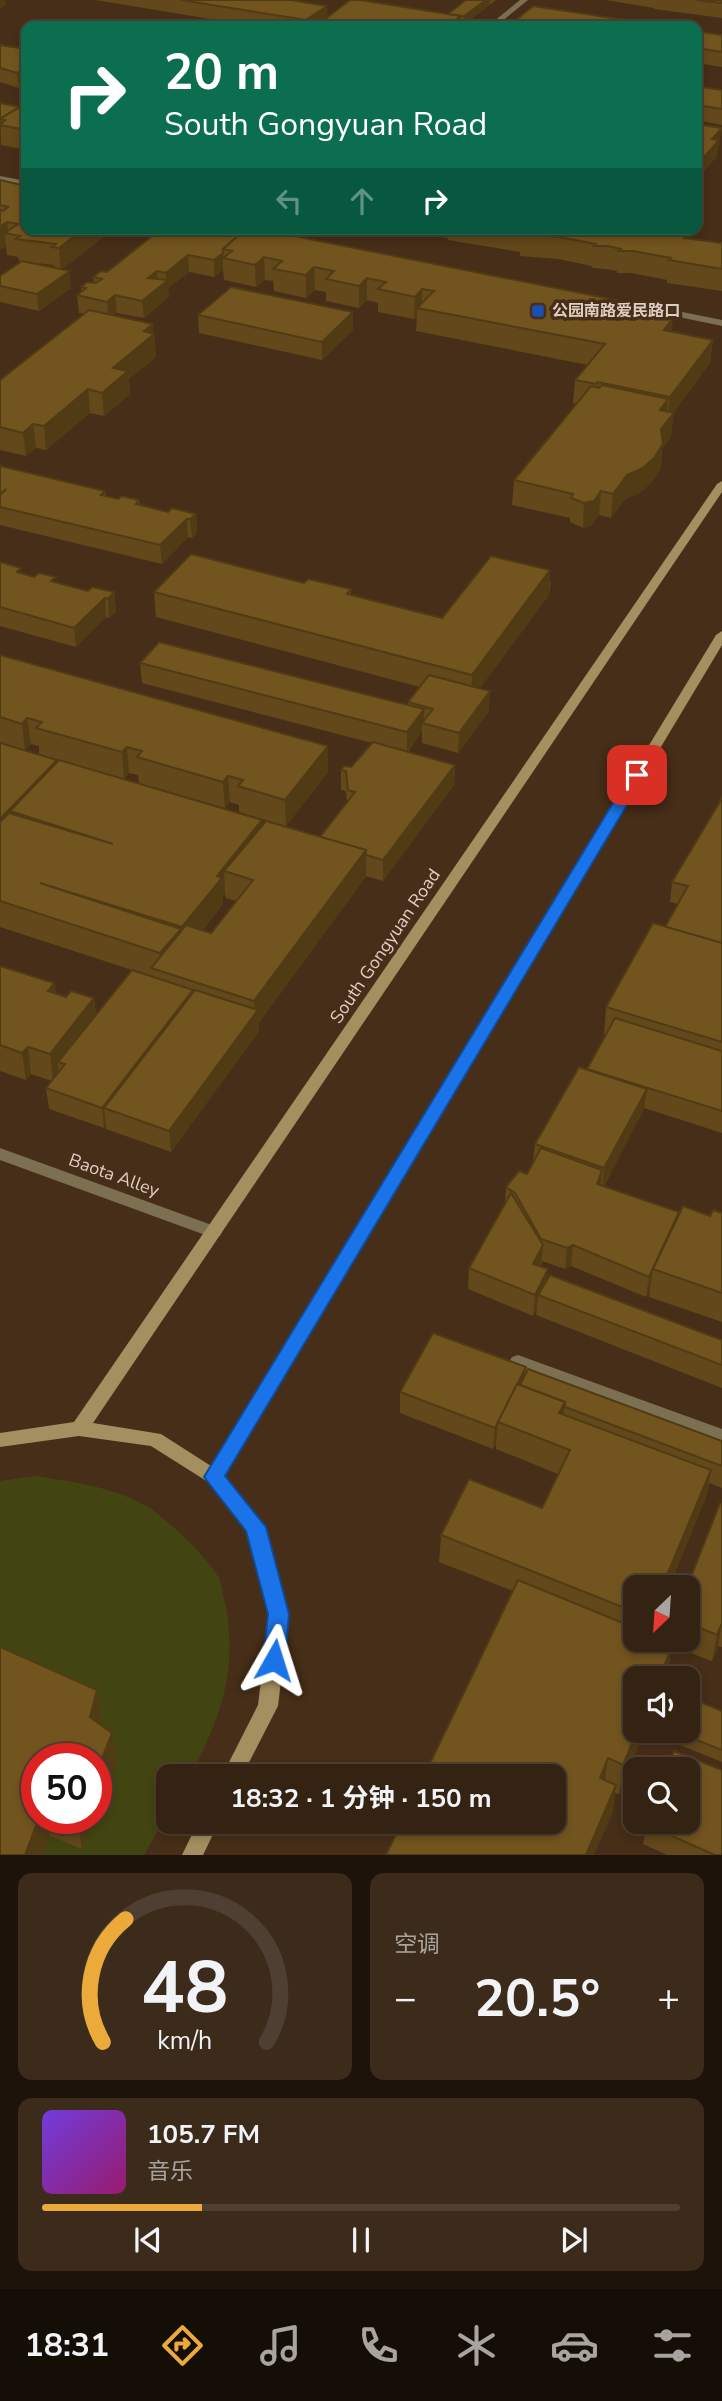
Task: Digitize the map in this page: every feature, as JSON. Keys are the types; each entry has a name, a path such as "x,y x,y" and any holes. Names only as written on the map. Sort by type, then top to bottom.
{"main road":[{"name":"South Gongyuan Road","path":"79,1429 722,484"},
{"path":"214,1477 722,635"},
{"path":"0,1440 79,1429 155,1439 214,1477 256,1527 279,1614 268,1706 238,1764"},
{"path":"192,1855 203,1834"}],"street":[{"path":"498,21 523,0"},
{"path":"0,179 21,183"},
{"path":"641,306 722,323"},
{"name":"Baota Alley","path":"0,1154 214,1233"},
{"path":"518,1362 722,1436"}],"green space":[{"path":"36,1476 93,1486 135,1500 156,1512 207,1561 219,1578 229,1627 228,1672 218,1715 196,1764 156,1764 156,1834 144,1855 0,1855 0,1481"}],"building":[{"path":"181,0 291,0 327,6 306,20"},
{"path":"350,0 461,16 454,21 323,21"},
{"path":"466,0 486,0 464,16 448,14"},
{"path":"696,0 722,0 722,3"},
{"path":"533,6 633,21 523,21 516,20"},
{"path":"702,32 722,35 722,52 702,49"},
{"path":"0,45 21,48 21,70 17,73 0,68"},
{"path":"702,87 722,90 722,109 702,106"},
{"path":"0,103 20,107 0,119"},
{"path":"21,106 21,129 0,125 5,120 0,119"},
{"path":"702,125 722,128 712,139 719,140 702,160"},
{"path":"0,180 21,185 21,235 75,235 59,248 52,247 56,244 16,239 20,236 5,233 18,224 7,222 0,227 0,210 8,207 0,205"},
{"path":"153,235 239,235 214,260 188,255 166,273 157,271 148,278 168,280 142,301 115,295 107,302 77,295 86,288 81,287 87,282 96,283 102,279 93,277 101,271 107,272"},
{"path":"239,235 289,235 666,310 661,316 673,318 664,330 713,340 670,397 598,382 596,384 575,380 605,344 417,308 434,291 422,289 415,297 378,289 386,282 367,278 359,286 326,279 334,271 314,267 306,275 273,269 282,261 264,257 255,265 223,258 232,251 223,249"},
{"path":"534,235 680,235 686,236 684,238 722,243 722,269 633,251 619,251 621,249 594,246 596,244"},
{"path":"22,261 70,271 37,294 0,286 0,276"},
{"path":"231,287 353,312 322,342 198,315"},
{"path":"89,310 153,324 144,331 154,334 113,368 128,371 102,393 88,389 44,426 33,424 23,433 0,427 0,380"},
{"path":"602,385 668,399 660,410 674,413 661,429 663,444 654,458 643,468 627,475 613,494 601,491 594,501 584,503 571,498 573,494 514,480 591,386 599,388"},
{"path":"0,466 105,491 101,495 139,500 136,504 168,512 172,508 196,514 160,545 0,507 0,495 6,489 0,494"},
{"path":"191,554 304,583 308,579 351,589 347,594 442,618 491,556 550,570 472,675 154,592"},
{"path":"0,562 21,568 17,572 34,577 39,573 56,577 51,581 88,591 92,587 114,592 74,628 0,607"},
{"path":"159,642 424,709 407,732 140,663"},
{"path":"0,655 328,746 285,800 238,786 243,780 228,776 223,782 137,757 142,751 127,747 122,752 36,728 42,722 27,718 22,724 0,717"},
{"path":"429,675 490,691 459,733 422,723 433,709 408,702"},
{"path":"373,742 455,765 383,860 366,855 366,850 320,837 355,792 348,790 346,771 341,770 344,766 351,767"},
{"path":"0,743 57,760 0,819"},
{"path":"59,760 262,820 217,876 222,878 182,927 40,883 181,929 160,953 0,901 0,822 9,813 113,844 10,811"},
{"path":"722,798 722,943 665,927 688,886 672,882"},
{"path":"266,821 366,850 254,1001 151,968 186,925 211,933 253,880 224,871"},
{"path":"653,923 722,943 722,1042 606,1007"},
{"path":"0,966 54,983 48,991 66,997 71,991 94,998 50,1054 28,1047 22,1053 0,1045"},
{"path":"132,970 193,990 102,1108 46,1088 65,1064 58,1062"},
{"path":"195,990 258,1010 169,1131 104,1108"},
{"path":"615,1018 722,1051 722,1111 587,1069"},
{"path":"579,1067 647,1089 604,1168 535,1144"},
{"path":"541,1148 602,1170 597,1184 679,1212 649,1277 573,1245 567,1248 541,1239 515,1193 506,1187 519,1171 527,1174"},
{"path":"511,1193 543,1245 533,1264 548,1269 535,1295 469,1268"},
{"path":"683,1206 710,1216 713,1210 722,1213 722,1293 653,1269"},
{"path":"550,1275 722,1340 722,1365 538,1295"},
{"path":"433,1333 526,1367 495,1428 400,1392"},
{"path":"528,1369 722,1441 722,1466 565,1407 565,1402 520,1385"},
{"path":"517,1384 565,1402 559,1413 711,1470 667,1575 623,1575 623,1607 441,1535 469,1479 542,1508 570,1450 498,1422"},
{"path":"720,1503 722,1623 717,1635 700,1628 700,1575 692,1575"},
{"path":"518,1580 623,1623 623,1652 670,1652 664,1666 623,1666 623,1743 632,1743 626,1757 623,1757 623,1765 608,1758 600,1778 616,1785 586,1855 386,1855 396,1834 566,1834 566,1764 430,1764"},
{"path":"0,1647 97,1690 90,1717 112,1733 108,1743 21,1743 21,1834 33,1834 25,1855 0,1855"},
{"path":"700,1702 722,1711 722,1750 700,1741"},
{"path":"674,1751 689,1757 672,1757"},
{"path":"700,1761 722,1770 722,1855 715,1855 667,1834 700,1834"}],"place":[{"name":"公园南路爱民路口","path":"538,311"}],"route":[{"path":"274,1660 279,1614 256,1527 214,1477 637,775"}]}
